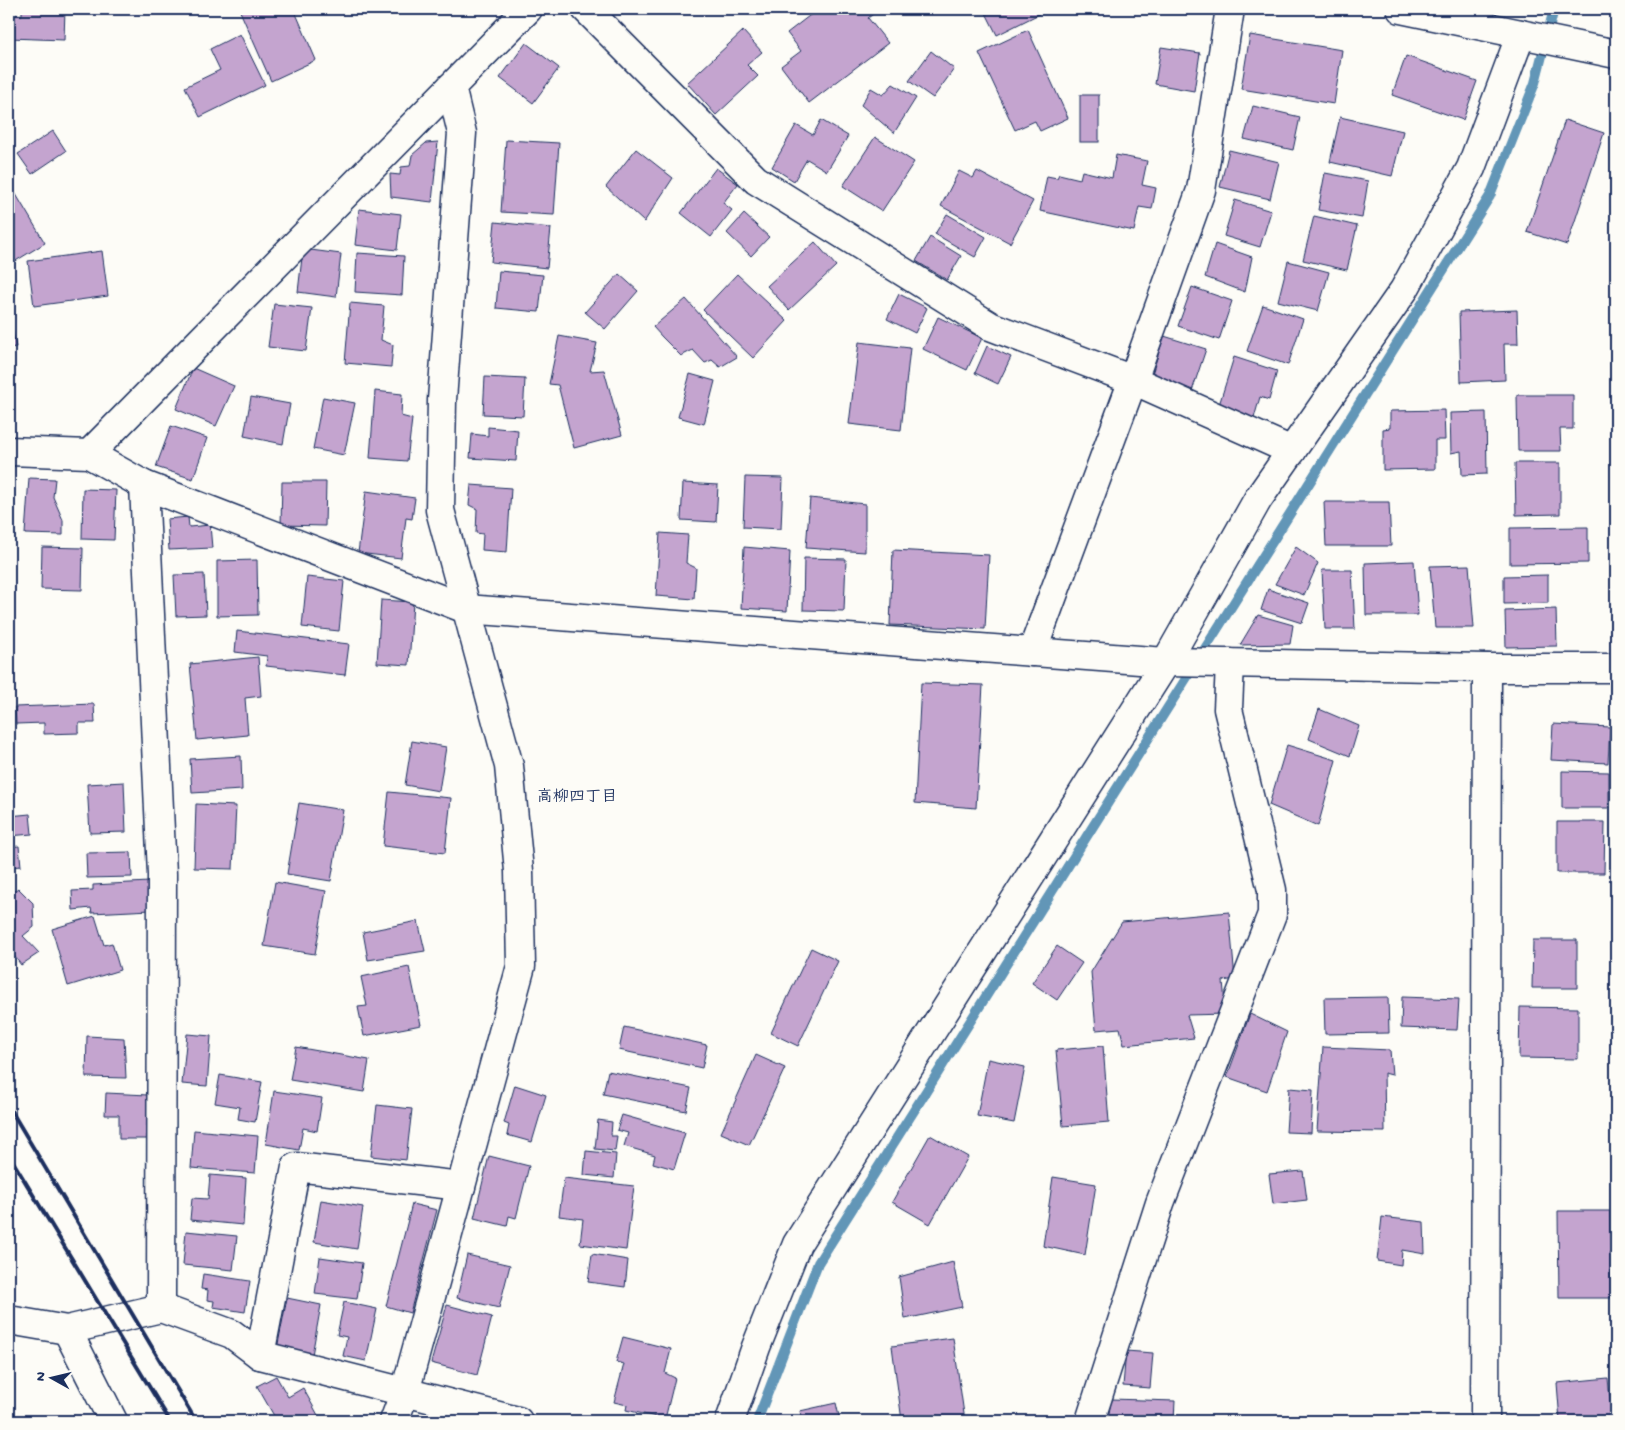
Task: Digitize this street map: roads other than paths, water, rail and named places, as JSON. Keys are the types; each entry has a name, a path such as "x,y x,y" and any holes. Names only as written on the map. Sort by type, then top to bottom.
{"street":[{"path":"88,454 528,9"},
{"path":"586,9 756,180 990,326 1133,380 1292,451"},
{"path":"1032,652 1201,190 1230,9"},
{"path":"1401,9 1616,54"},
{"path":"730,1421 756,1347 797,1244 1166,662 1258,499 1404,290 1471,168 1521,34"},
{"path":"394,1421 405,1392 521,966 519,871 510,766 440,510 442,400 462,134 451,87"},
{"path":"9,451 88,454 144,485 466,608 1166,662 1487,668 1616,668"},
{"path":"144,485 162,874 161,1308"},
{"path":"1090,1421 1160,1203 1272,914 1272,890 1228,709 1230,663"},
{"path":"1485,1421 1487,668"},
{"path":"260,1355 296,1166 461,1186"},
{"path":"9,1320 67,1330 161,1308 232,1334 260,1355 518,1421"},
{"path":"67,1330 113,1421"}],"waterway":[{"path":"757,1421 818,1263 1490,196 1535,83 1554,9"}],"railway":[{"path":"9,1107 196,1421"},
{"path":"9,1155 170,1421"}],"district":[{"name":"高柳四丁目","path":"577,795"}]}
